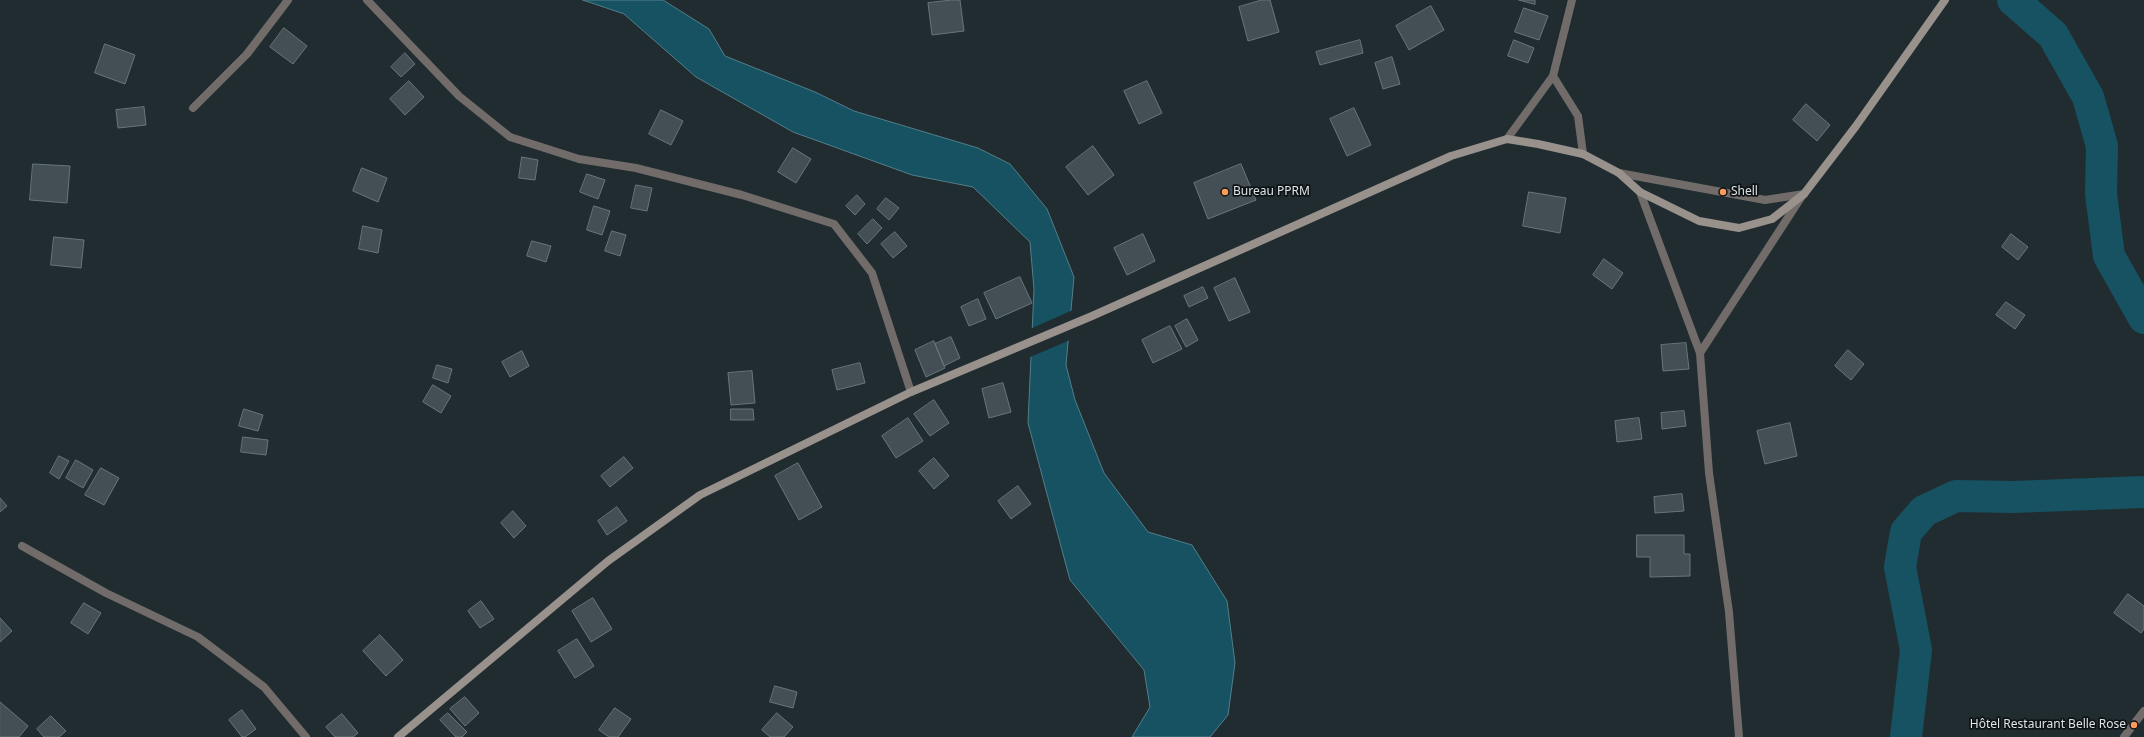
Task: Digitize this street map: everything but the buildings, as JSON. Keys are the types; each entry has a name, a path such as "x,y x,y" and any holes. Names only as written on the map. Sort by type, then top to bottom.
{"main road":[{"path":"398,737 608,561 700,495 911,392 1006,354 1451,156 1507,139 1583,154 1619,173 1640,192 1699,221 1739,228 1772,219 1804,194 1856,126 1945,0"}],"street":[{"path":"193,108 247,54 288,0"},
{"path":"367,0 459,96 510,137 579,159 636,168 742,195 834,224 872,274 911,392"},
{"path":"1507,139 1553,76 1572,0"},
{"path":"1553,76 1578,116 1583,154"},
{"path":"1619,173 1765,200 1804,194"},
{"path":"1640,192 1700,353 1709,473 1729,612 1739,737"},
{"path":"1700,353 1804,194"},
{"path":"22,546 106,593 198,637 264,687 306,737"},
{"path":"2124,737 2144,711"}],"water":[{"path":"583,0 663,0 709,29 725,56 815,92 854,111 978,148 1010,164 1047,209 1074,277 1066,365 1075,400 1104,473 1148,532 1192,545 1227,601 1235,663 1228,715 1210,737 1132,737 1150,707 1144,670 1070,580 1028,423 1034,289 1030,242 973,187 912,175 793,132 696,77 624,14"}],"pier":[{"path":"1073,310 1070,340 1028,358 1030,329"}],"waterway":[{"path":"2013,0 2053,35 2088,97 2102,146 2101,194 2109,256 2144,318"},
{"path":"1906,737 1916,650 1900,567 1906,532 1924,511 1956,496 2013,497 2144,492"}],"place":[{"name":"Bureau PPRM","path":"1225,192"},
{"name":"Shell","path":"1723,192"},
{"name":"Hôtel Restaurant Belle Rose","path":"2134,725"}]}
